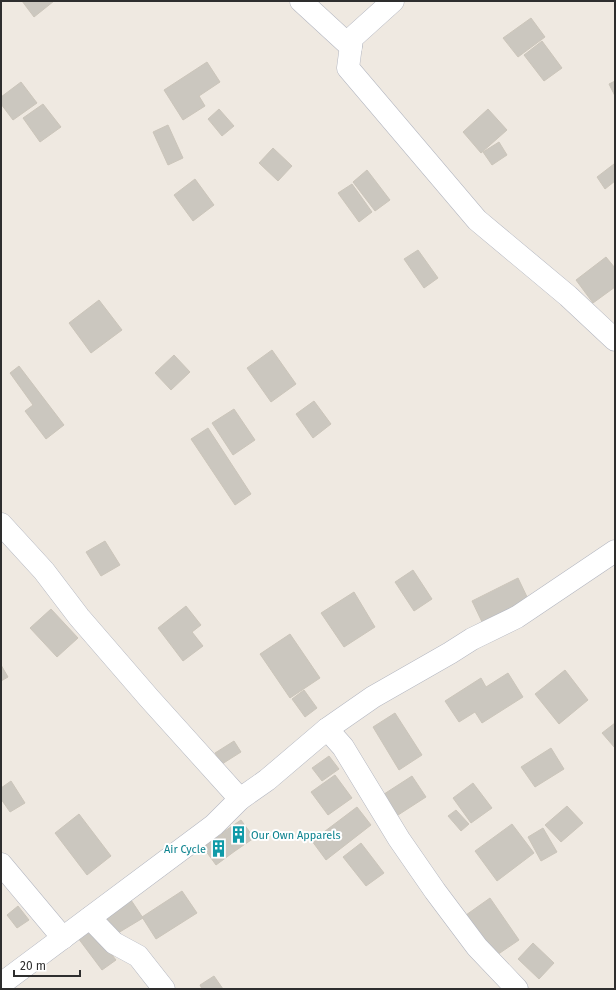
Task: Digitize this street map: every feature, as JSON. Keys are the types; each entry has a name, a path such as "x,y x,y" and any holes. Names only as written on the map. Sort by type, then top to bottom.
{"street":[{"path":"301,1 351,47"},
{"path":"393,1 352,38 348,68 477,220 568,296 615,340"},
{"path":"1,524 44,571 79,617 149,698 240,799"},
{"path":"1,984 214,826 240,799 267,780 327,729 373,697 450,654 472,639 517,617 615,551"},
{"path":"327,729 343,747 399,839 435,891 477,947 517,989"},
{"path":"1,864 63,938"},
{"path":"90,918 114,943 138,956 164,989"}],"building":[{"path":"22,1 54,1 34,17"},
{"path":"531,18 545,37 518,57 503,38"},
{"path":"542,41 562,68 544,81 524,55"},
{"path":"207,62 220,82 199,96 205,106 183,120 164,90"},
{"path":"615,81 615,96 609,84"},
{"path":"21,82 37,103 13,120 1,104 1,97"},
{"path":"43,104 61,127 40,142 23,118"},
{"path":"219,109 234,126 222,136 208,119"},
{"path":"488,109 507,130 481,153 463,132"},
{"path":"168,125 183,158 168,165 153,132"},
{"path":"499,142 507,155 492,165 483,152"},
{"path":"273,148 292,166 278,181 259,163"},
{"path":"614,164 615,181 605,189 597,177"},
{"path":"367,170 390,200 375,211 353,182"},
{"path":"195,179 214,205 193,221 174,195"},
{"path":"352,184 372,212 359,222 338,193"},
{"path":"418,250 438,278 424,288 404,259"},
{"path":"606,257 615,268 615,287 593,303 576,280"},
{"path":"99,300 122,330 91,353 69,323"},
{"path":"272,350 296,384 271,402 247,368"},
{"path":"174,355 190,372 171,390 155,373"},
{"path":"19,366 64,425 46,439 25,411 33,405 10,373"},
{"path":"314,401 331,424 313,438 296,414"},
{"path":"234,409 255,440 233,455 212,423"},
{"path":"208,428 251,494 235,505 191,439"},
{"path":"105,541 120,565 101,576 86,552"},
{"path":"413,570 432,599 414,611 395,582"},
{"path":"518,578 529,601 483,624 472,601"},
{"path":"354,592 375,627 344,647 321,613"},
{"path":"186,606 201,625 192,632 203,646 183,661 158,628"},
{"path":"51,609 78,638 57,657 30,628"},
{"path":"290,634 320,678 290,698 260,654"},
{"path":"1,665 8,677 1,681"},
{"path":"565,670 588,700 559,724 535,694"},
{"path":"508,673 523,697 482,723 475,712 459,722 445,701 481,678 486,687"},
{"path":"304,690 317,708 305,717 292,699"},
{"path":"395,713 422,755 399,770 373,727"},
{"path":"615,723 615,748 602,733"},
{"path":"234,741 241,752 222,764 215,753"},
{"path":"551,748 564,769 535,787 521,767"},
{"path":"329,756 339,769 322,781 312,768"},
{"path":"335,775 352,798 328,815 311,792"},
{"path":"412,776 426,797 395,817 381,796"},
{"path":"11,781 25,803 10,812 1,799 1,788"},
{"path":"473,783 492,808 471,823 453,798"},
{"path":"567,806 583,823 561,842 545,825"},
{"path":"357,807 371,825 326,860 312,841"},
{"path":"456,810 469,824 461,831 448,816"},
{"path":"79,814 111,856 87,875 55,833"},
{"name":"Our Own Apparels","path":"241,820 254,838 235,851 222,833"},
{"path":"512,824 534,853 497,881 475,851"},
{"path":"543,828 557,852 541,861 528,837"},
{"name":"Air Cycle","path":"222,834 235,851 216,865 203,847"},
{"path":"361,843 384,873 366,886 343,857"},
{"path":"182,891 197,913 156,939 142,917"},
{"path":"490,898 519,940 494,957 466,915"},
{"path":"131,900 143,918 113,936 102,919"},
{"path":"18,906 29,920 17,928 7,915"},
{"path":"91,928 116,960 102,970 78,938"},
{"path":"533,943 554,963 539,979 518,959"},
{"path":"214,976 223,989 202,989 200,985"}],"place":[{"name":"Our Own Apparels","path":"238,835"},
{"name":"Air Cycle","path":"219,849"}]}
